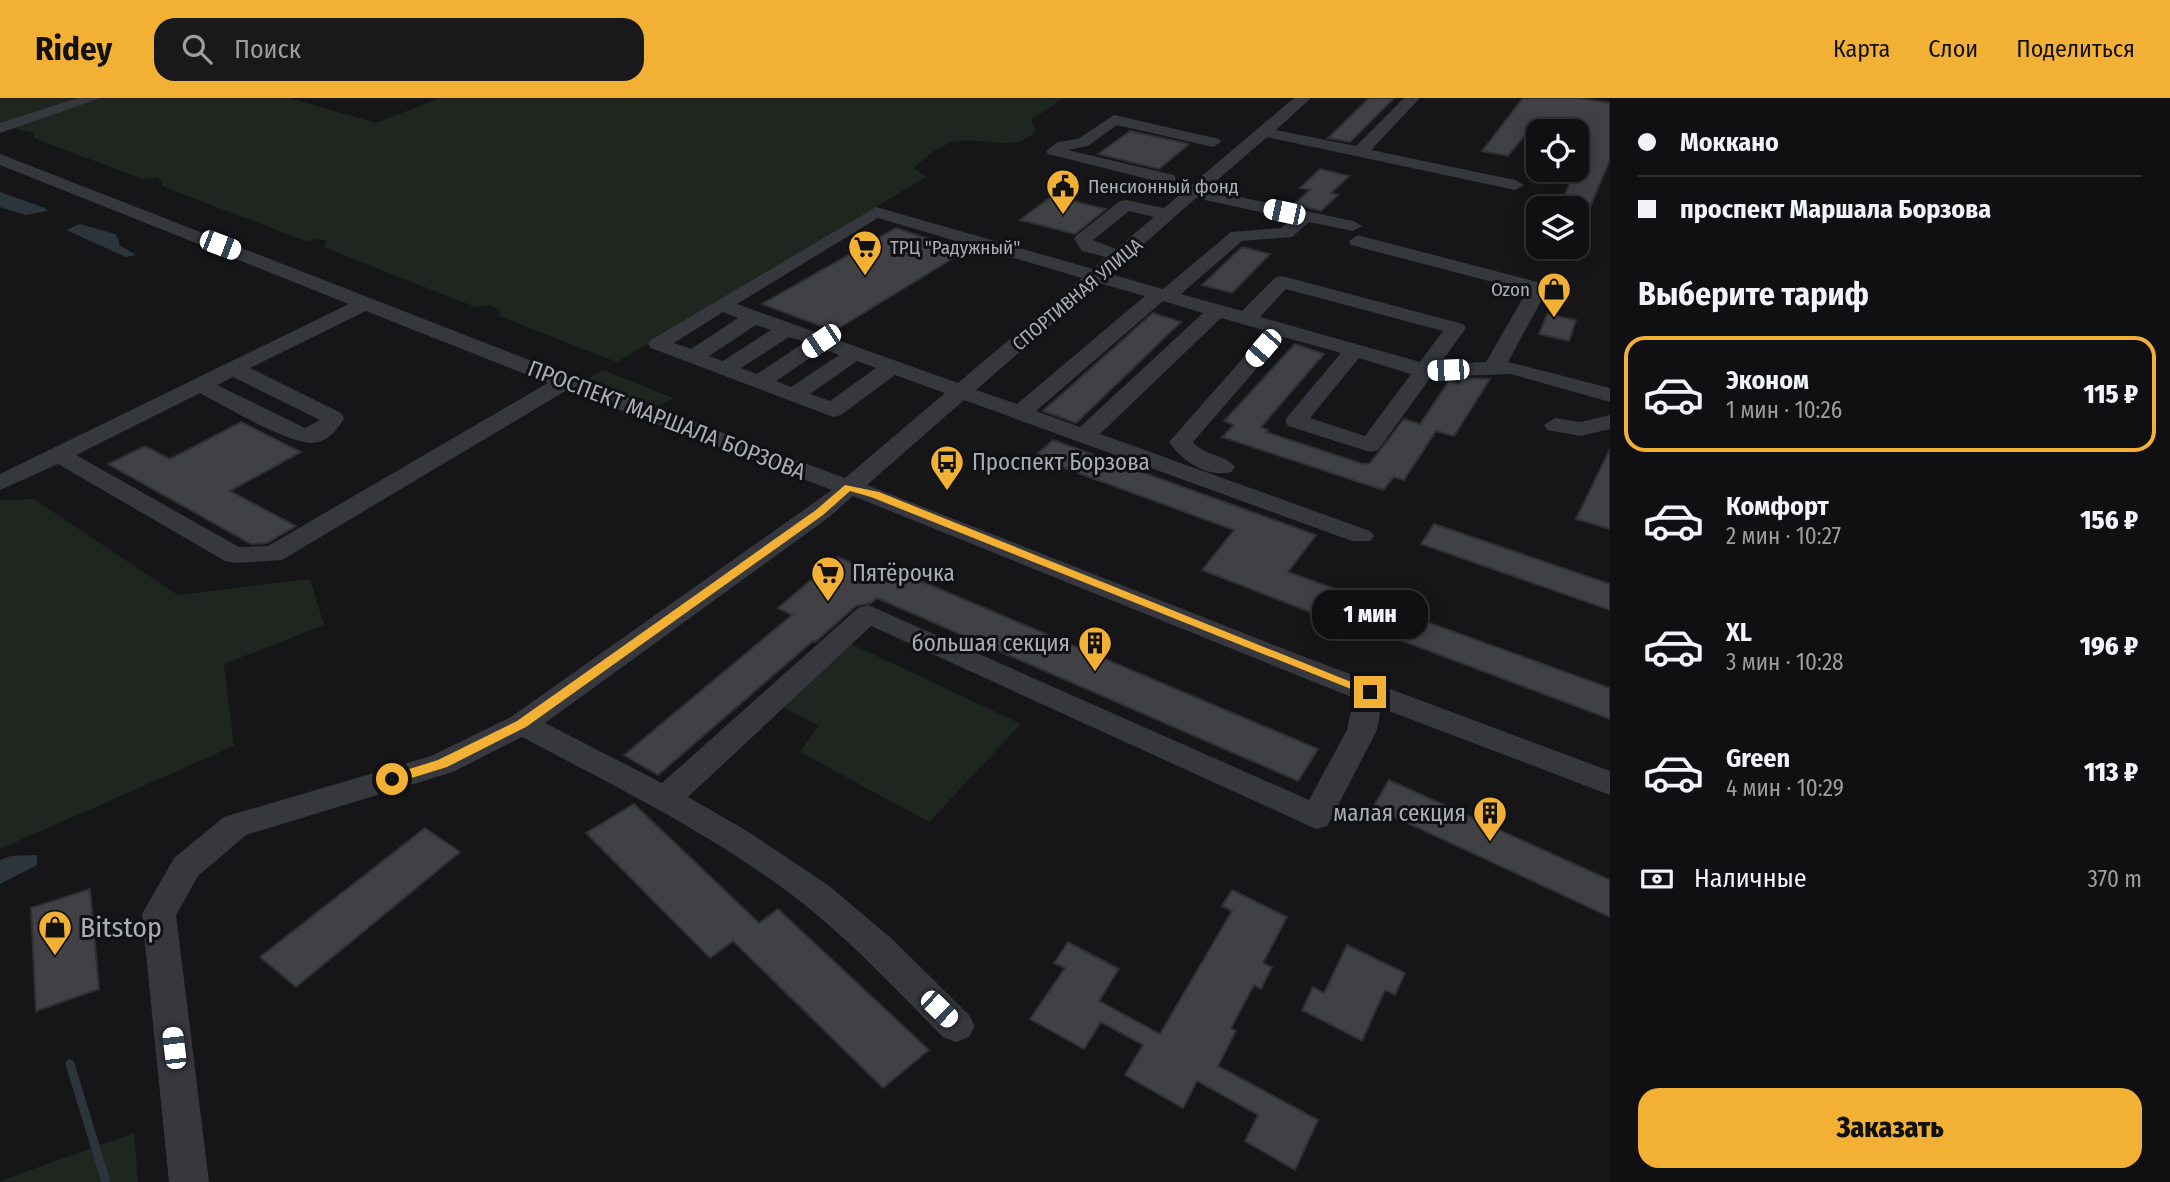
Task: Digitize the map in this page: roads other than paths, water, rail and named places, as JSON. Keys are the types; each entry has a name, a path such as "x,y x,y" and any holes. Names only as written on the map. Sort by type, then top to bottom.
{"street":[{"path":"0,128 93,98"},
{"name":"СПОРТИВНАЯ УЛИЦА","path":"189,1182 159,914 186,867 235,826 442,764 522,724 819,513 1122,256 1303,98"},
{"path":"1360,152 1412,98"},
{"path":"1168,179 1055,151 1064,145 1082,143 1114,120 1213,142"},
{"path":"1265,132 1360,152 1395,166 1515,185"},
{"name":"ПРОСПЕКТ МАРШАЛА БОРЗОВА","path":"0,159 565,382 848,488 875,495 1370,692 1610,783"},
{"path":"1195,193 1305,216 1538,288 1494,368"},
{"path":"1122,256 1088,247 1083,239 1126,205 1169,215"},
{"path":"892,367 833,410 659,344 876,212 1426,371 1512,368 1610,395"},
{"path":"1022,412 1237,236 1286,233 1305,216"},
{"path":"1246,319 1282,282 1456,328 1370,445 1296,421 1355,350"},
{"path":"0,483 366,303"},
{"path":"721,305 1086,434 1361,536"},
{"path":"1086,434 1217,311"},
{"path":"693,357 754,317"},
{"path":"725,369 787,329"},
{"path":"1265,481 1192,456 1181,442 1280,329"},
{"path":"759,382 821,341"},
{"path":"794,396 855,353"},
{"path":"200,385 298,433 312,436 328,428 333,418 233,368"},
{"path":"58,454 234,555 272,554 565,382"},
{"path":"1555,425 1581,429 1610,422"},
{"path":"666,798 868,614 1316,817 1362,730 1370,692"},
{"path":"522,724 666,798 775,866 853,924 956,1026"}],"waterway":[{"path":"70,1064 106,1182"}],"place":[{"name":"Пенсионный фонд","path":"1063,216"},
{"name":"ТРЦ \"Радужный\"","path":"865,277"},
{"name":"Ozon","path":"1554,319"},
{"name":"Проспект Борзова","path":"947,492"},
{"name":"Пятёрочка","path":"828,603"},
{"name":"большая секция","path":"1095,673"},
{"name":"малая секция","path":"1490,843"},
{"name":"Bitstop","path":"55,957"}]}
